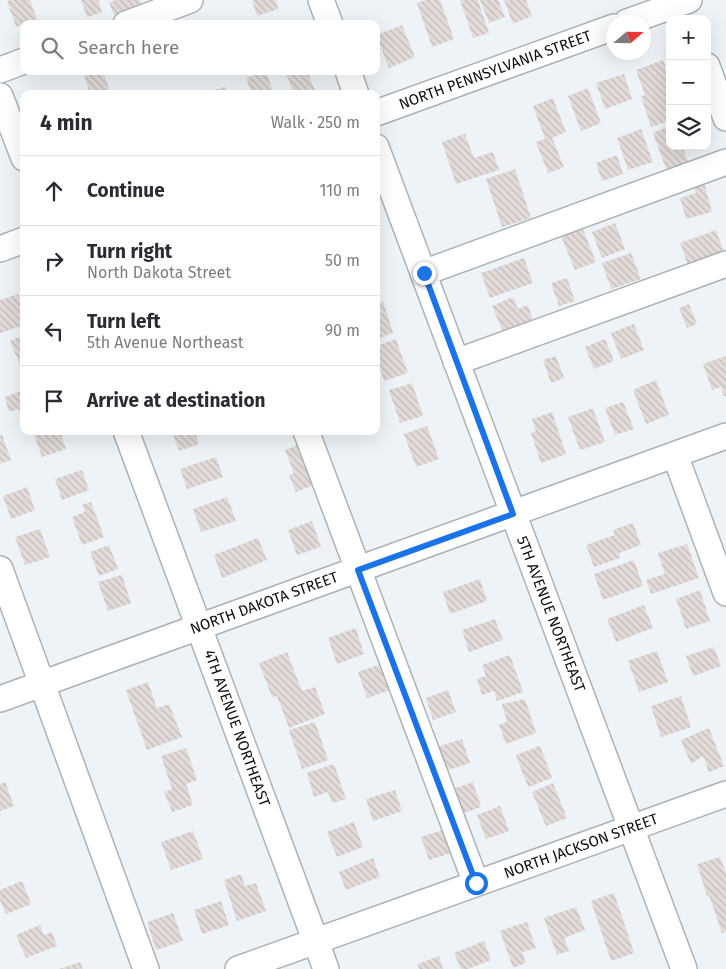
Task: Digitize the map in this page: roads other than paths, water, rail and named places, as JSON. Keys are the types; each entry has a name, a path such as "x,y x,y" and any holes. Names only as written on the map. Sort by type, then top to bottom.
{"street":[{"path":"137,20 190,0"},
{"path":"321,0 328,20"},
{"path":"651,15 687,5"},
{"name":"NORTH PENNSYLVANIA STREET","path":"380,112 606,30"},
{"path":"0,70 20,63"},
{"path":"349,75 355,90"},
{"path":"711,77 726,118"},
{"path":"0,96 20,148"},
{"name":"5TH AVENUE NORTHEAST","path":"380,158 684,969"},
{"path":"424,273 726,162"},
{"path":"0,249 20,242"},
{"path":"456,362 726,264"},
{"name":"4TH AVENUE NORTHEAST","path":"127,435 326,969"},
{"path":"307,435 476,883"},
{"name":"NORTH DAKOTA STREET","path":"0,699 726,436"},
{"path":"674,455 726,593"},
{"path":"0,569 146,969"},
{"name":"NORTH JACKSON STREET","path":"238,969 726,794"}]}
